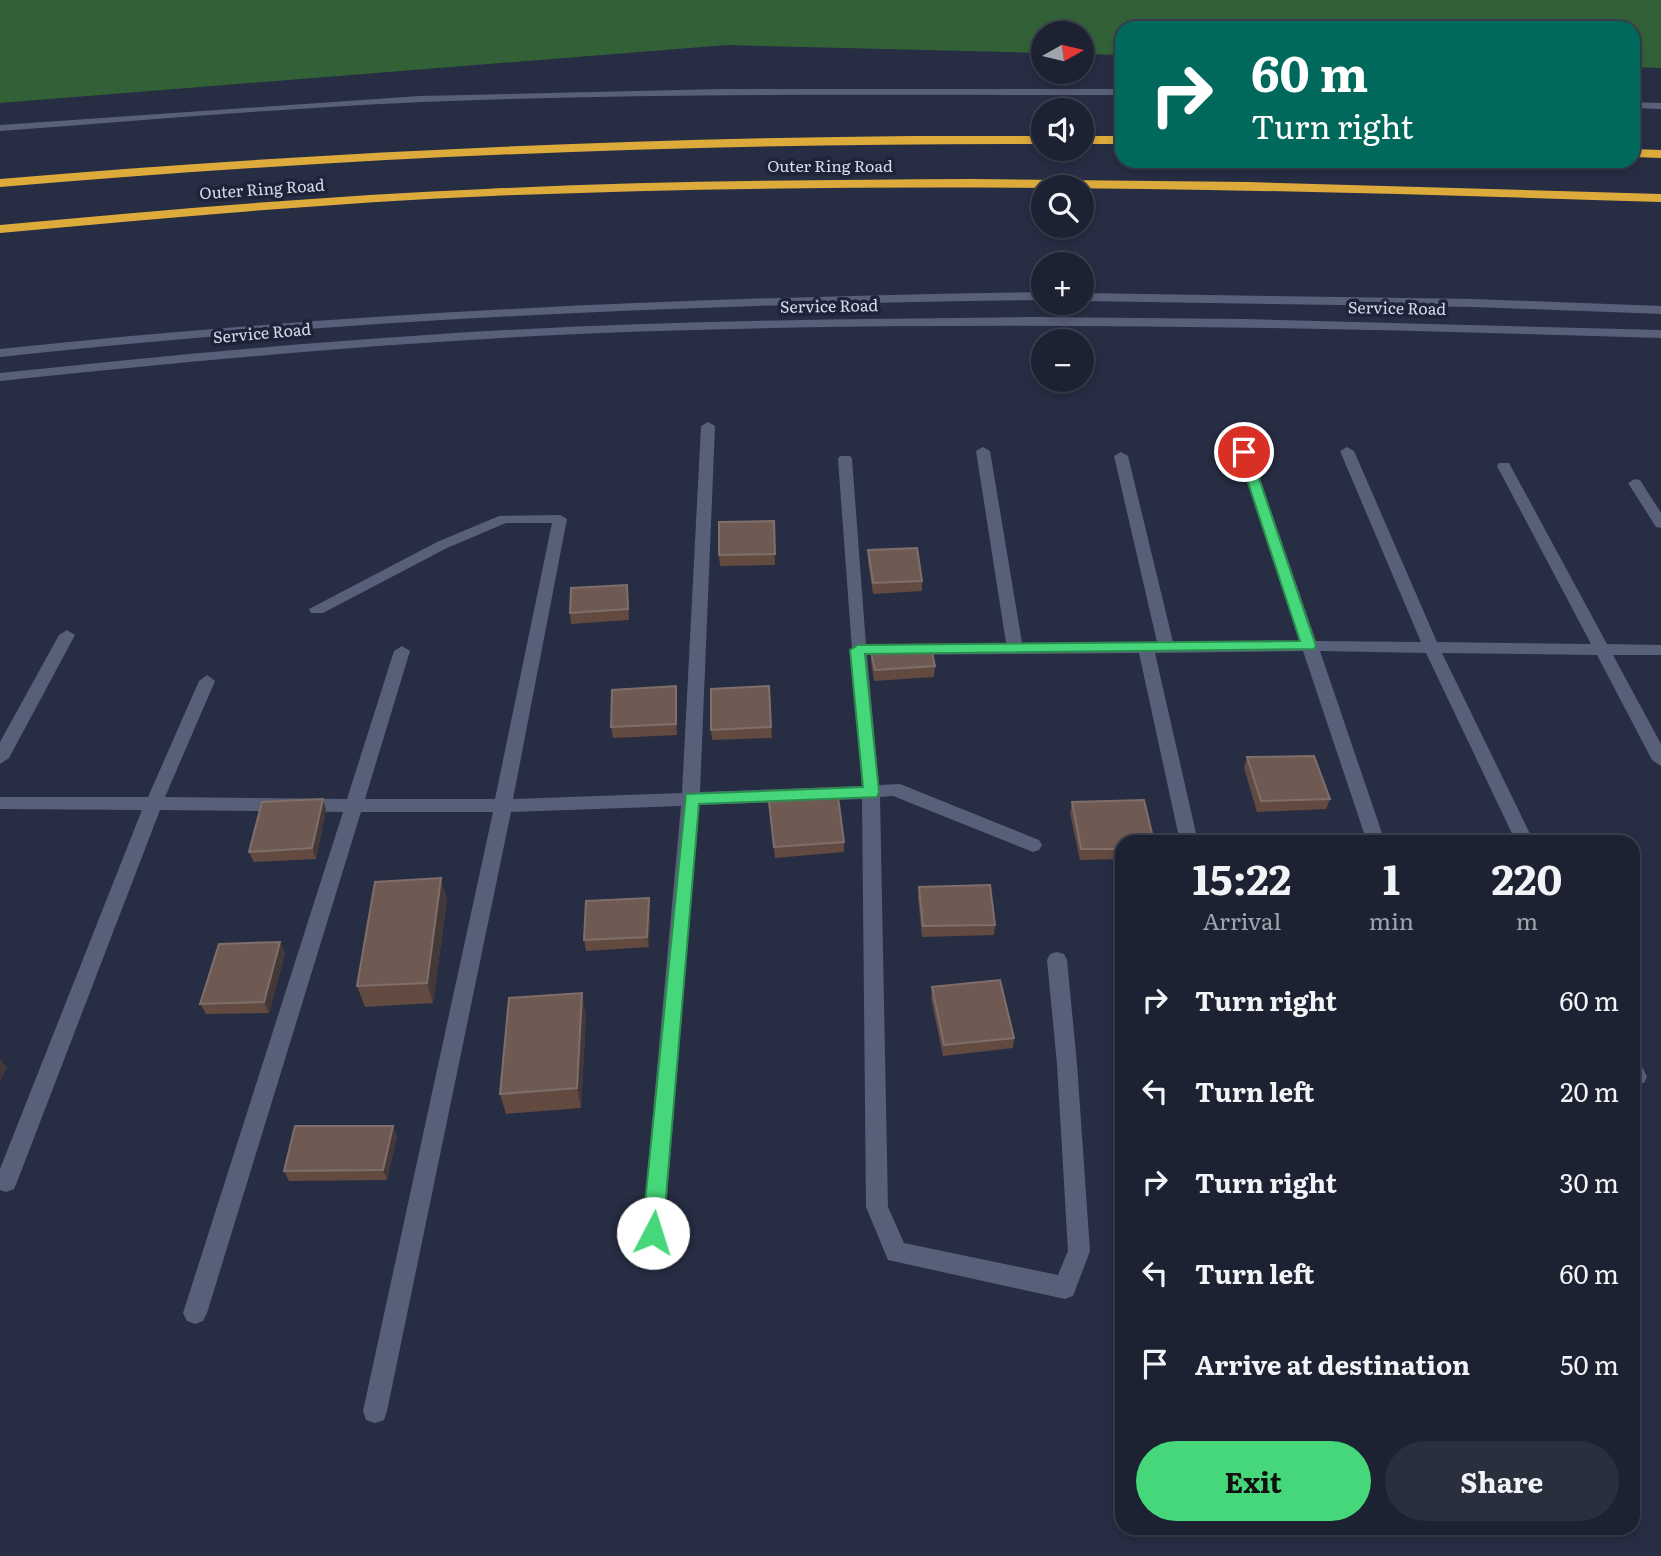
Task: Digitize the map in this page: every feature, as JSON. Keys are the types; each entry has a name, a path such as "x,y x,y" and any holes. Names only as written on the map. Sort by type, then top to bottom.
{"highway":[{"name":"Outer Ring Road","path":"0,183 363,154 557,145 782,140 1031,139"},
{"path":"1094,140 1115,140"},
{"path":"1640,153 1661,154"},
{"name":"Outer Ring Road","path":"0,229 161,213 357,200 757,184 1151,184 1661,198"}],"street":[{"path":"0,128 223,111 477,97 720,92 1115,92"},
{"path":"1640,105 1661,106"},
{"name":"Service Road","path":"0,353 293,323 548,307 1031,296"},
{"name":"Service Road","path":"1094,297 1460,303 1661,310"},
{"name":"Service Road","path":"0,377 289,348 694,326 1030,321 1273,323 1661,334"},
{"path":"653,1233 691,799 708,426"},
{"path":"983,451 1015,648"},
{"path":"1347,451 1431,647 1522,835"},
{"path":"1244,452 1374,835"},
{"path":"1121,456 1166,647"},
{"path":"845,459 871,792 877,1207 896,1252 1065,1288 1079,1251 1067,1064 1057,960"},
{"path":"1504,466 1661,760"},
{"path":"1635,483 1661,524"},
{"path":"317,609 442,545 504,519 560,519 503,806 375,1411"},
{"path":"0,758 66,635"},
{"path":"858,650 1309,646 1661,650"},
{"path":"1146,648 1187,835"},
{"path":"195,1313 402,651"},
{"path":"6,1182 154,803 207,681"},
{"path":"0,803 503,806 894,789 1033,845"}],"green space":[{"path":"0,0 1661,0 1661,68 1640,67 1640,21 1115,21 1115,55 1094,54 1094,21 1031,21 1031,53 727,45 0,103"}],"building":[{"path":"774,521 775,554 719,555 719,522"},
{"path":"917,548 922,581 873,583 868,550"},
{"path":"627,585 628,609 570,613 571,588"},
{"path":"931,648 935,666 875,670 871,652"},
{"path":"676,686 676,724 611,727 612,690"},
{"path":"769,686 771,727 711,730 711,689"},
{"path":"1314,756 1330,799 1261,801 1247,757"},
{"path":"838,797 844,842 774,847 769,802"},
{"path":"323,799 312,848 249,852 262,802"},
{"path":"1144,800 1152,835 1115,835 1115,849 1081,849 1072,802"},
{"path":"441,878 427,983 357,986 375,882"},
{"path":"990,885 995,925 923,926 919,887"},
{"path":"649,898 647,937 584,940 586,901"},
{"path":"280,942 264,1002 200,1004 219,944"},
{"path":"1000,980 1014,1038 944,1045 932,987"},
{"path":"582,993 577,1088 500,1094 509,998"},
{"path":"295,1126 393,1126 383,1170 284,1171"}],"route":[{"path":"653,1233 691,799 871,792 858,650 1309,646 1244,452"}]}
